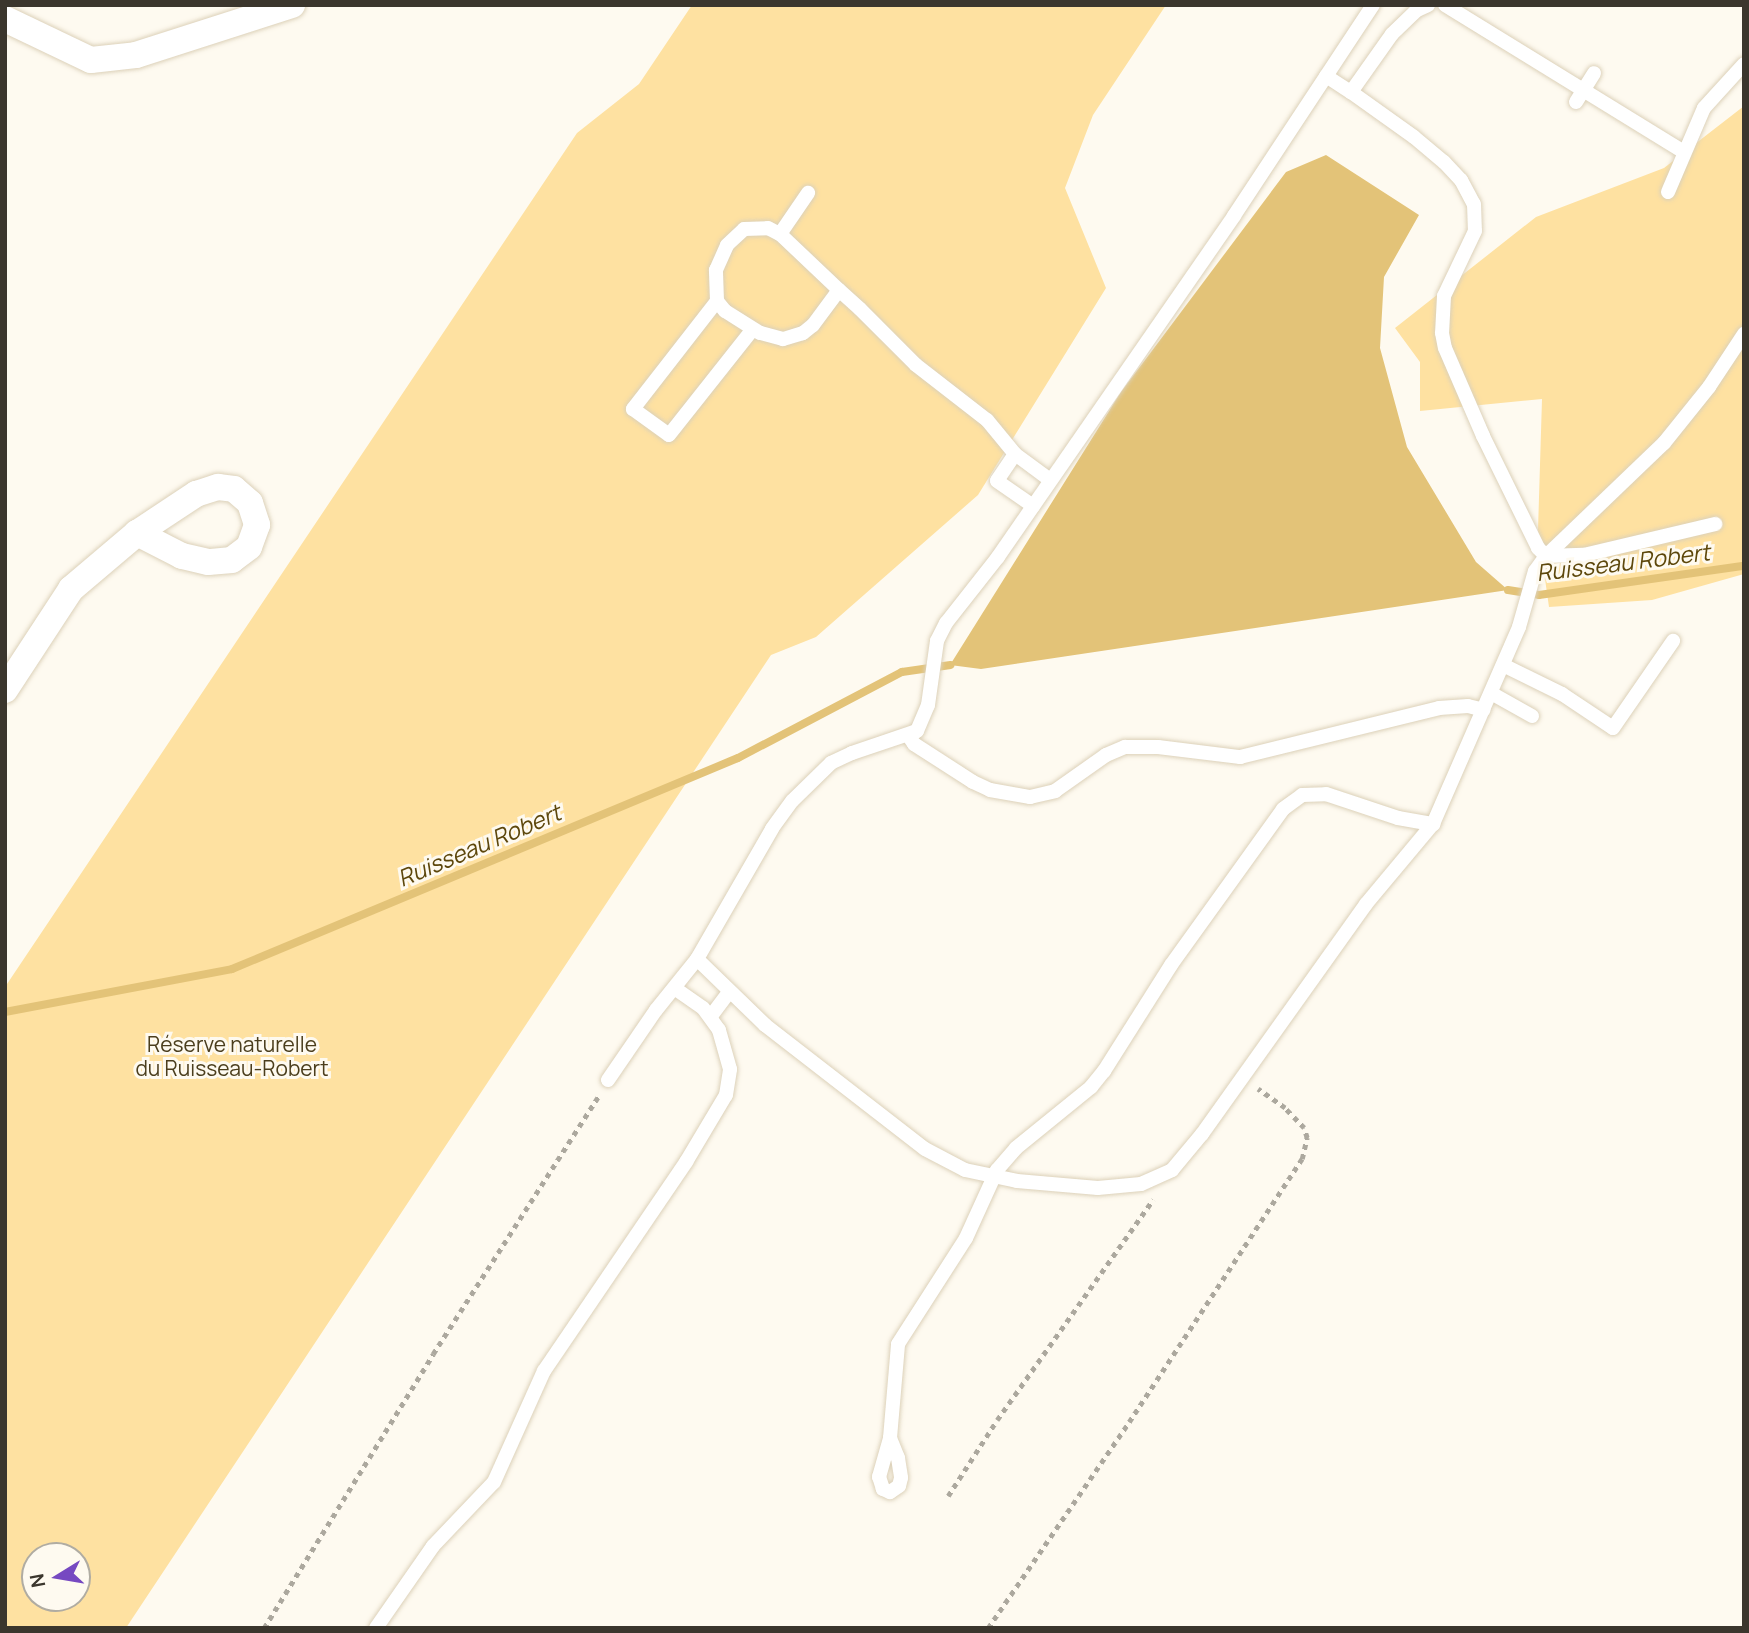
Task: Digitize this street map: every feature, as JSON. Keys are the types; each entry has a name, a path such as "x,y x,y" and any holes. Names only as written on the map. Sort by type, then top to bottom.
{"street":[{"path":"5,19 91,60 136,55 292,5"},
{"path":"5,690 71,589 137,533"}],"lane":[{"path":"608,1080 697,959 772,829 808,783 831,763 917,731 923,722 933,682 935,654 946,623 998,557 1234,215 1373,5"},
{"path":"1351,92 1392,34 1417,10 1428,5"},
{"path":"1445,5 1684,152"},
{"path":"1668,192 1704,108 1744,64"},
{"path":"1576,102 1594,73"},
{"path":"1326,76 1444,162 1461,180 1471,198 1476,216 1475,231 1444,296 1441,312 1445,348 1529,535 1546,556"},
{"path":"780,234 808,193"},
{"path":"839,289 803,333 783,339 753,329 725,311 717,301 716,270 727,245 735,235 755,226 780,234 839,289 916,365 987,420 1014,454 1050,480"},
{"path":"717,301 633,409 669,435 753,329"},
{"path":"697,959 765,1025 925,1149 946,1162 993,1176 1098,1188 1122,1188 1156,1179 1172,1170 1242,1078 1366,904 1433,824 1492,693 1531,579 1546,556 1664,443 1709,387 1744,334"},
{"path":"1014,454 998,481 1033,506"},
{"path":"1546,556 1584,555 1716,524"},
{"path":"1503,665 1562,695 1613,728 1673,641"},
{"path":"1492,693 1532,716"},
{"path":"908,735 914,744 973,782 990,790 1030,797 1055,791 1106,755 1125,747 1158,747 1240,757 1439,708 1457,706 1485,710"},
{"path":"890,1438 898,1344 966,1238 993,1176 1016,1148 1091,1087 1104,1071 1171,965 1293,799 1312,793 1326,794 1398,818 1433,824"},
{"path":"376,1628 433,1545 494,1482 530,1397 555,1352 712,1121 726,1095 730,1069 724,1041 711,1016 674,988"},
{"path":"711,1016 730,991"}],"path":[{"path":"988,1628 1129,1422 1302,1158 1307,1138 1304,1128 1285,1108 1242,1078"},
{"path":"264,1628 433,1354 608,1080"},
{"path":"948,1496 996,1420 1150,1204 1156,1194 1156,1179"}],"green space":[{"name":"Réserve naturelle du Ruisseau-Robert","path":"692,5 1166,5 1093,115 1065,188 1106,288 978,495 816,637 771,655 126,1628 5,1628 5,987 577,133 639,84"},
{"path":"1744,106 1744,574 1652,600 1549,607 1538,530 1542,399 1420,411 1420,362 1395,328 1536,217 1664,168"}],"shaded area":[{"path":"1326,155 1419,215 1384,277 1380,348 1407,447 1476,562 1508,590 981,669 950,665 1121,392 1286,172"}],"waterway":[{"name":"Ruisseau Robert","path":"1508,590 1539,595 1744,566"},
{"name":"Ruisseau Robert","path":"5,1012 232,969 738,758 902,672 950,665"}]}
